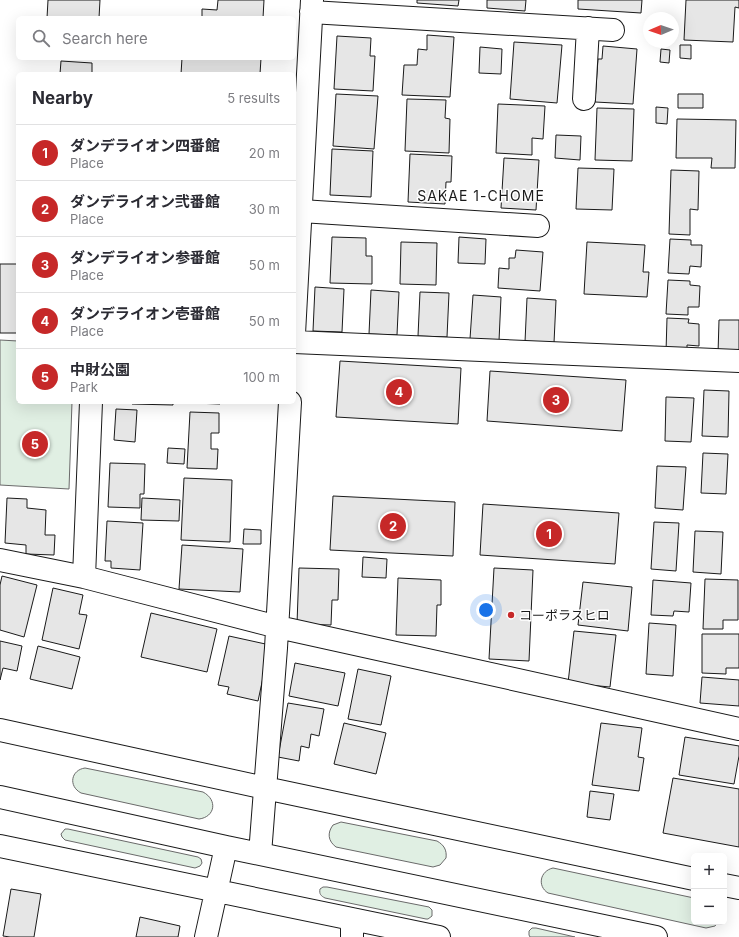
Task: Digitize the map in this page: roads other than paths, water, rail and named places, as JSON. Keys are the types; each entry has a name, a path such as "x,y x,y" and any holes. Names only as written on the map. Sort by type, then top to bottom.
{"street":[{"path":"296,299 311,6 613,30"},
{"path":"584,99 588,28"},
{"path":"301,211 538,226"},
{"path":"296,342 739,361"},
{"path":"84,577 91,404"},
{"path":"260,854 278,627 290,404"},
{"path":"0,560 84,577 278,627 739,729"},
{"path":"0,730 691,878"},
{"path":"0,797 226,847 656,937"},
{"path":"0,846 217,890 352,928 439,937"},
{"path":"206,937 226,847"},
{"path":"727,886 739,888"}],"place":[{"name":"ダンデライオン壱番館","path":"399,392"},
{"name":"ダンデライオン参番館","path":"556,400"},
{"name":"中財公園","path":"35,444"},
{"name":"ダンデライオン弐番館","path":"393,526"},
{"name":"ダンデライオン四番館","path":"549,534"},
{"name":"コーポラスヒロ","path":"511,615"}],"district":[{"name":"SAKAE 1-CHOME","path":"481,196"}]}
